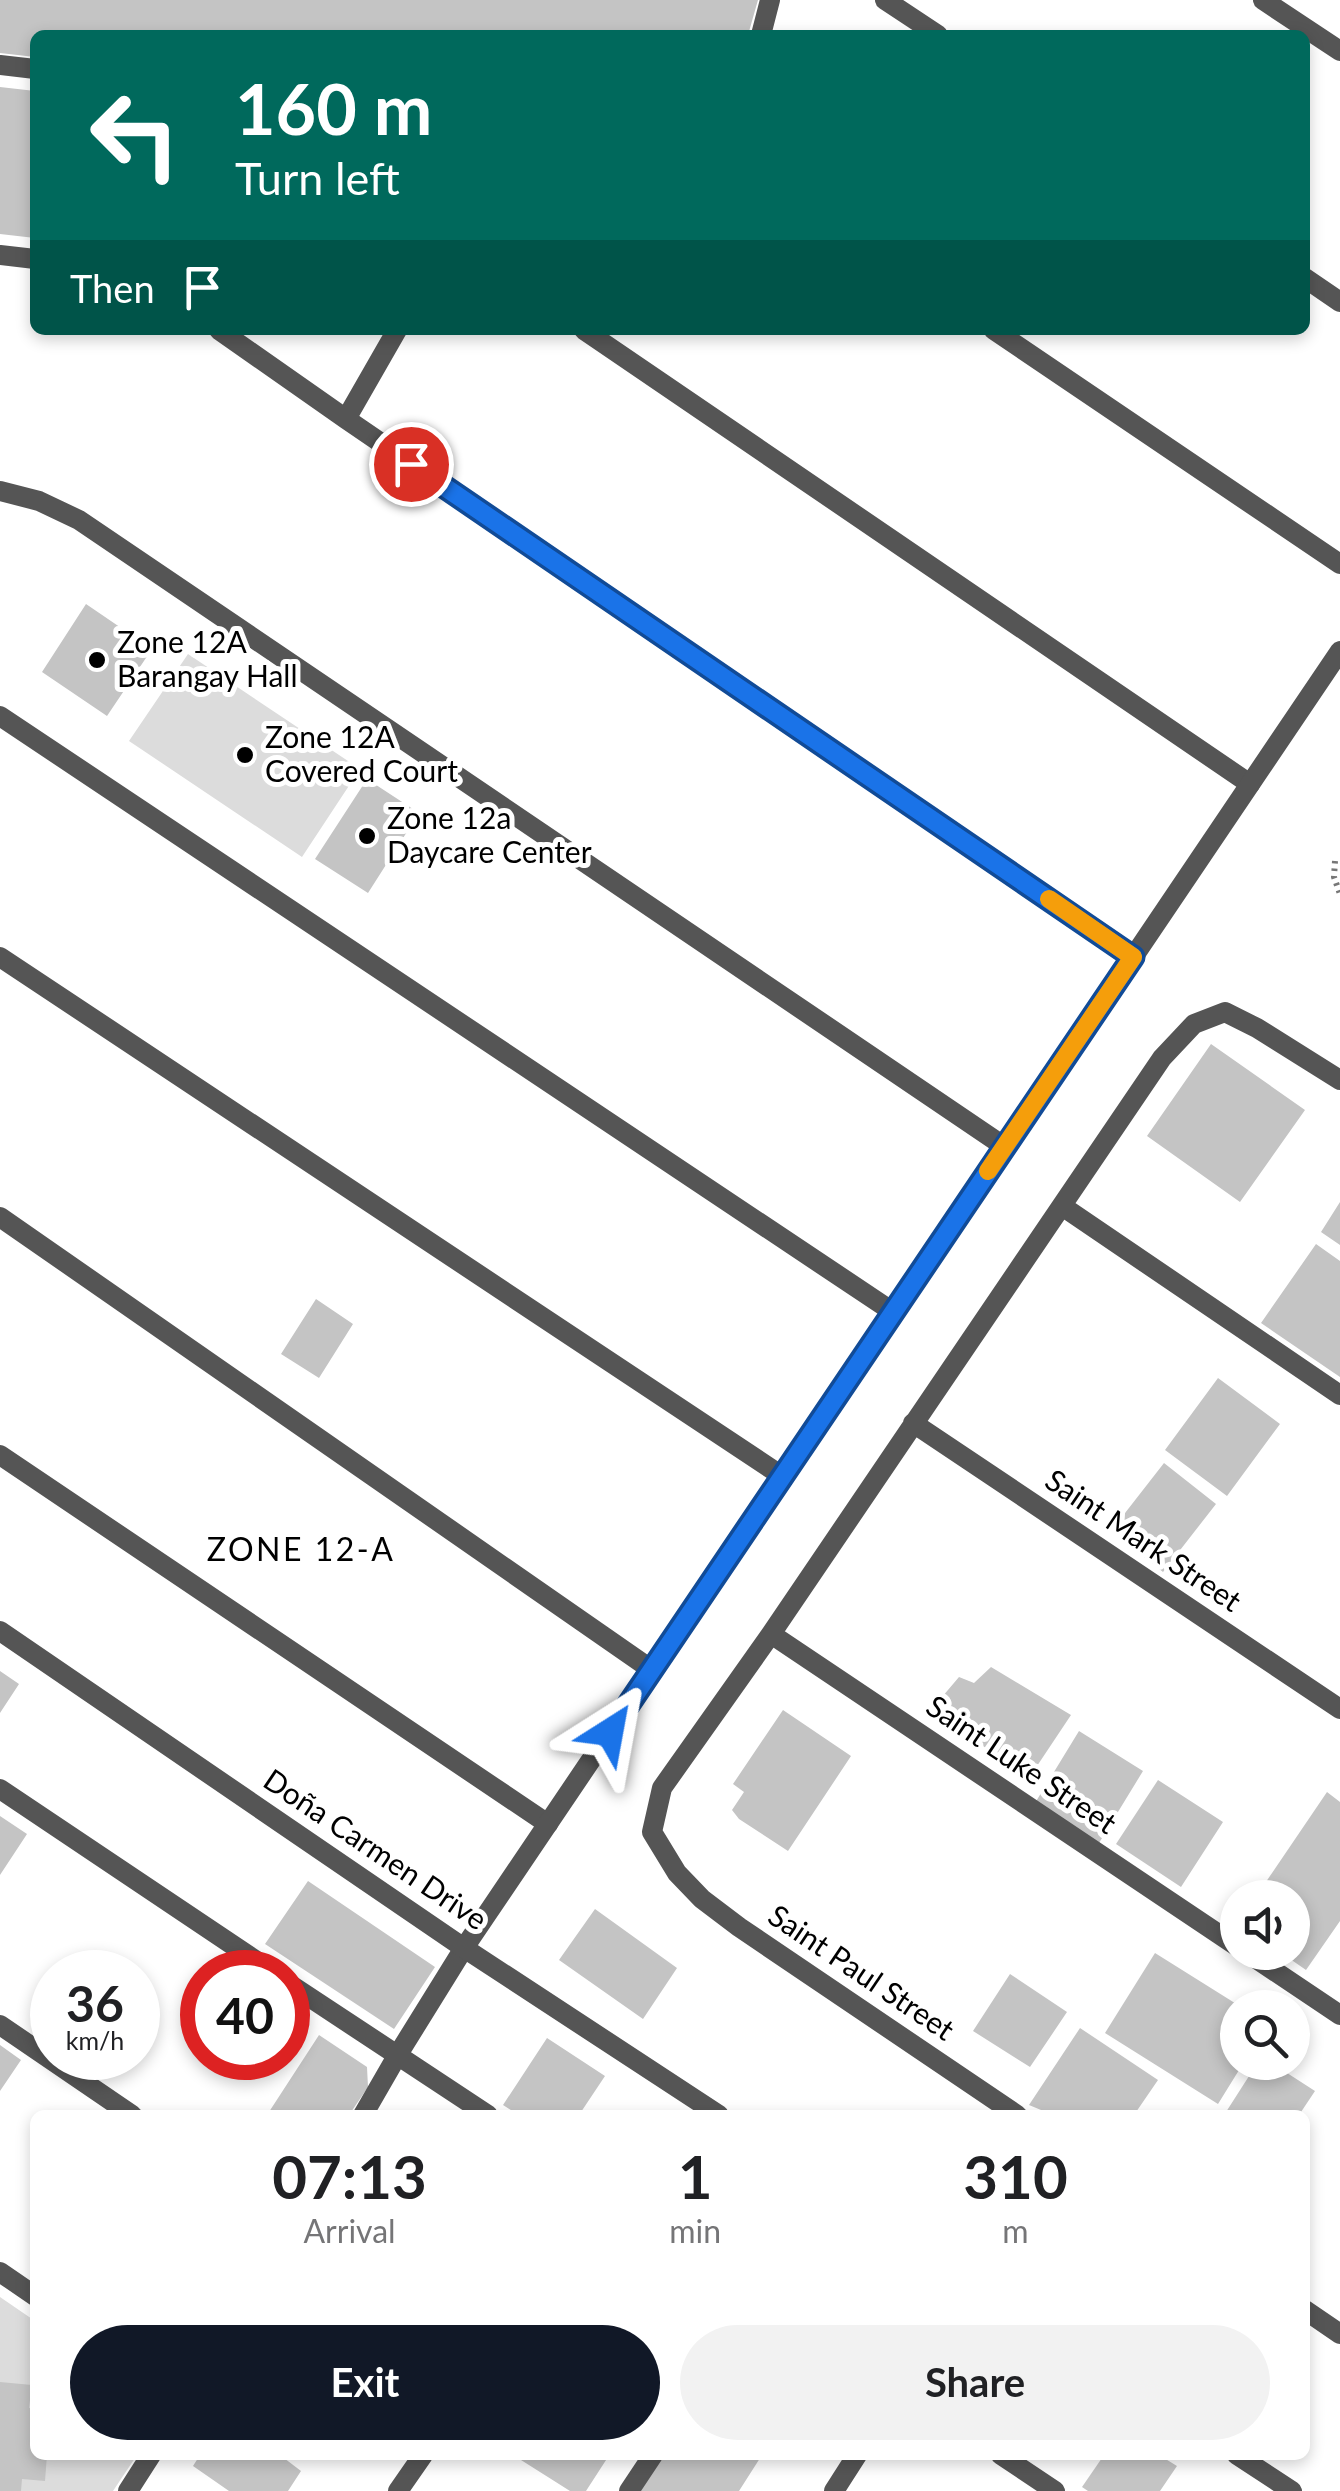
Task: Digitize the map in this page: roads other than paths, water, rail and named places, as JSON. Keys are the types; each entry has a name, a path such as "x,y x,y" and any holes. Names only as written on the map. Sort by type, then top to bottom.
{"street":[{"path":"762,30 770,0"},
{"path":"885,0 930,30"},
{"path":"1263,0 1308,30"},
{"path":"1310,31 1340,51"},
{"path":"0,65 30,68"},
{"path":"0,255 30,258"},
{"path":"1310,281 1340,302"},
{"path":"226,335 1133,957"},
{"path":"346,419 394,335"},
{"path":"591,335 1250,784"},
{"path":"1001,335 1340,564"},
{"path":"0,491 39,501 79,520 1005,1147"},
{"path":"366,2110 464,1948 1340,651"},
{"path":"0,716 893,1312"},
{"path":"0,958 782,1476"},
{"name":"Saint Paul Street","path":"1009,2110 702,1899 677,1873 652,1832 662,1788 1162,1058 1194,1024 1225,1012 1340,1080"},
{"path":"1062,1206 1340,1395"},
{"path":"0,1217 652,1670"},
{"name":"Saint Mark Street","path":"913,1424 1340,1709"},
{"path":"0,1455 548,1824"},
{"name":"Doña Carmen Drive","path":"0,1631 464,1948 711,2110"},
{"name":"Saint Luke Street","path":"770,1634 1220,1935"},
{"path":"0,1789 239,1950"},
{"path":"1272,1970 1340,2016"},
{"path":"310,1997 480,2110"},
{"path":"0,2025 125,2110"},
{"path":"0,2272 30,2293"},
{"path":"1310,2313 1340,2334"},
{"path":"128,2491 148,2460"},
{"path":"398,2491 420,2460"},
{"path":"629,2491 650,2460"},
{"path":"834,2491 854,2460"},
{"path":"1007,2460 1043,2488"},
{"path":"1245,2460 1292,2491"}],"place":[{"name":"Zone 12A Barangay Hall","path":"97,660"},
{"name":"Zone 12A Covered Court","path":"245,755"},
{"name":"Zone 12a Daycare Center","path":"367,836"}],"district":[{"name":"ZONE 12-A","path":"301,1550"}]}
